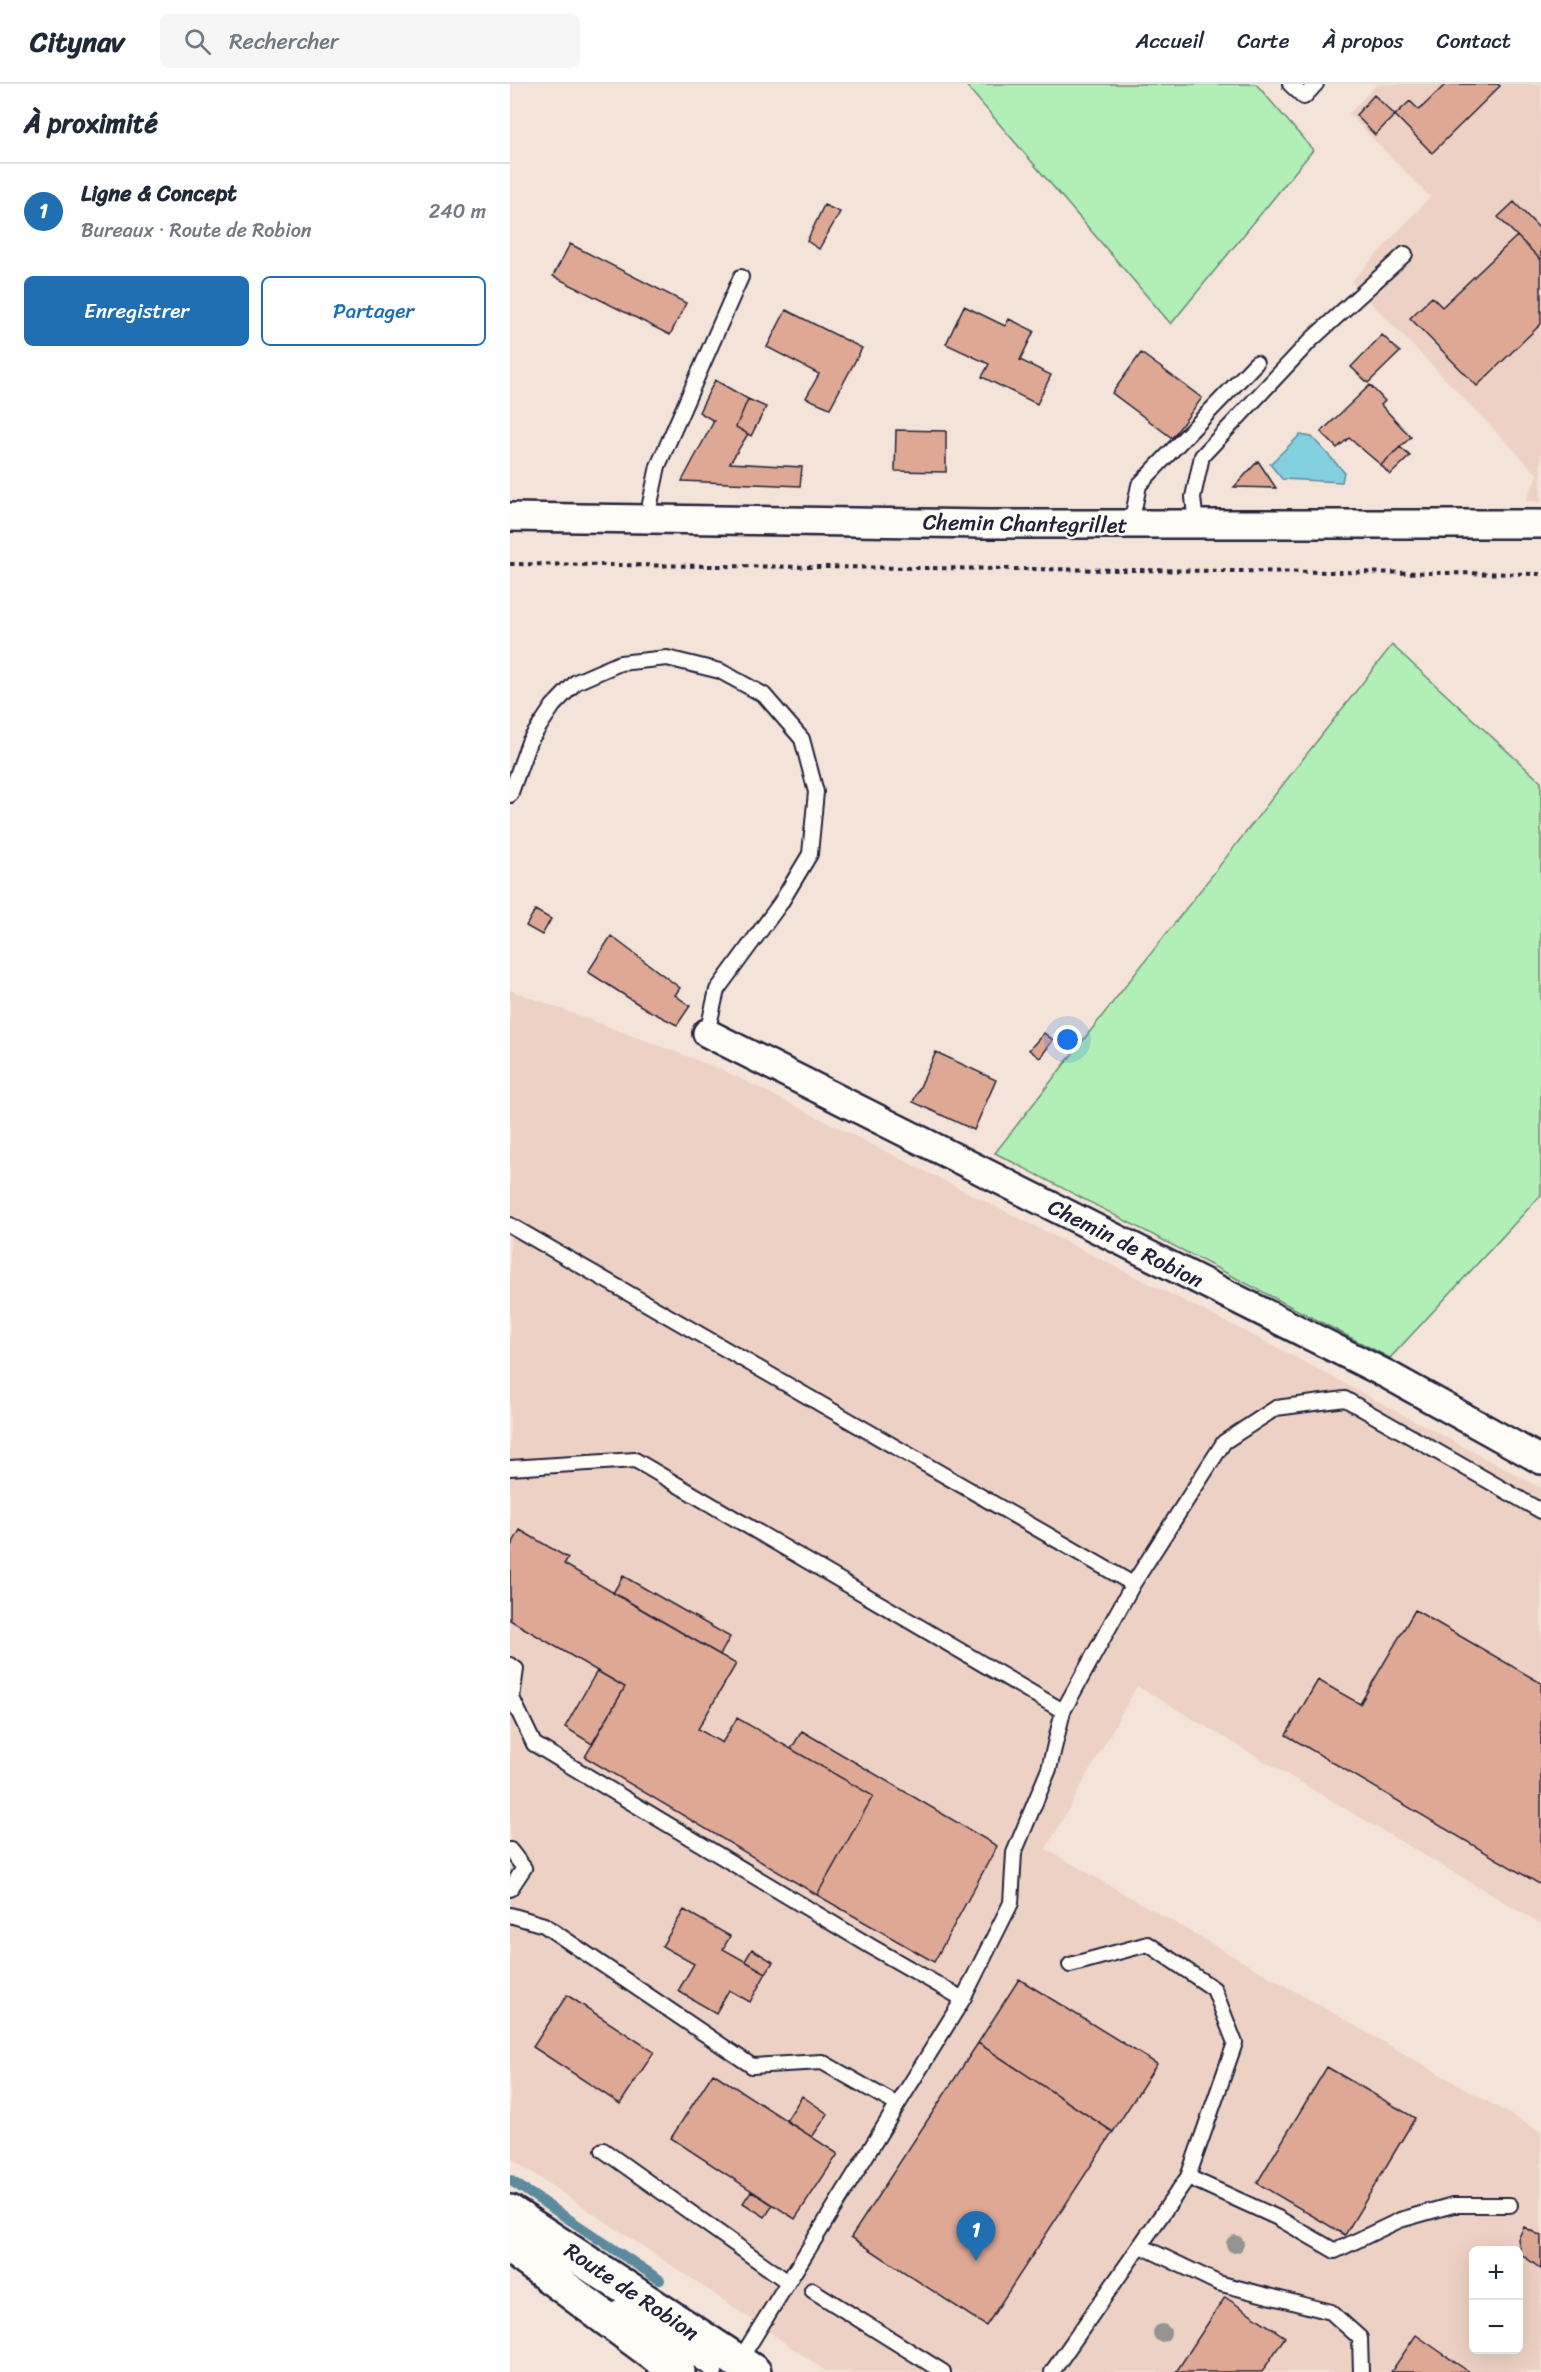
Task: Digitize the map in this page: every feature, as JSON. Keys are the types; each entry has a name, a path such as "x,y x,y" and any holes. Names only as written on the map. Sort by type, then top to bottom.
{"main road":[{"name":"Route de Robion","path":"510,2212 735,2369"},
{"name":"Route de Robion","path":"510,2247 678,2372"}],"street":[{"name":"Chemin Chantegrillet","path":"510,517 1196,525 1541,524"},
{"name":"Chemin de Robion","path":"707,1033 1388,1375 1541,1460"}],"lane":[{"path":"1290,84 1304,97 1316,84"},
{"path":"1196,525 1192,497 1202,456 1311,340 1405,254"},
{"path":"647,518 658,466 741,277"},
{"path":"1131,524 1139,485 1256,363"},
{"path":"510,795 529,742 553,706 576,682 620,663 667,658 720,671 765,695 802,739 816,792 810,854 780,904 717,990 707,1033"},
{"path":"510,1225 1133,1584"},
{"path":"548,2275 607,2301 735,2369 896,2104 963,1999 1011,1903 1014,1852 1049,1769 1063,1711 1133,1584 1224,1442 1276,1408 1344,1398 1541,1511"},
{"path":"510,1468 635,1460 1063,1711"},
{"path":"510,1665 516,1669 512,1698 534,1744 963,1999"},
{"path":"510,1850 524,1868 510,1889"},
{"path":"510,1915 544,1925 752,2066 822,2062 896,2104"},
{"path":"1052,2372 1188,2177 1235,2043 1214,1989 1148,1944 1071,1965"},
{"path":"603,2150 788,2282"},
{"path":"1188,2177 1278,2218 1335,2251 1400,2220 1453,2205 1510,2205"},
{"path":"1141,2246 1218,2283 1331,2312 1360,2338 1361,2372"},
{"path":"812,2290 943,2372"}],"path":[{"path":"510,564 1541,574"}],"shaded area":[{"path":"1377,84 1541,84 1541,502 1526,501 1538,475 1351,282 1430,197 1349,114"},
{"path":"510,990 721,1069 1278,1348 1541,1488 1541,1924 1137,1686 1046,1849 1541,2132 1541,2372 827,2372 510,2158"}],"green space":[{"path":"965,84 1256,84 1313,150 1171,324"},
{"path":"1392,645 1541,782 1541,1195 1390,1358 995,1153"}],"water":[{"path":"1300,435 1312,437 1344,472 1342,482 1282,479 1270,464"}],"building":[{"path":"1446,84 1498,84 1500,86 1432,153 1395,115 1410,101 1419,110"},
{"path":"1374,95 1395,115 1375,135 1356,115"},
{"path":"1514,202 1541,230 1541,260 1498,217"},
{"path":"824,205 840,212 819,249 807,241"},
{"path":"1517,236 1541,260 1541,324 1477,386 1410,318 1432,297 1442,307"},
{"path":"570,244 686,303 670,335 553,276"},
{"path":"964,306 1005,326 1009,319 1034,331 1020,360 1051,375 1037,404 982,377 989,364 946,344"},
{"path":"786,310 862,348 830,408 806,398 819,374 767,347"},
{"path":"1382,335 1400,352 1368,383 1351,367"},
{"path":"1141,353 1202,398 1172,438 1112,393"},
{"path":"715,380 748,399 736,427 748,434 730,463 802,467 800,486 682,481 714,421 699,412"},
{"path":"1370,385 1385,401 1381,405 1411,437 1381,465 1349,438 1337,448 1321,432"},
{"path":"748,399 766,407 751,436 736,427"},
{"path":"896,430 946,431 946,472 895,471"},
{"path":"1400,447 1410,456 1390,475 1381,465"},
{"path":"1258,461 1276,488 1234,487"},
{"path":"535,910 551,919 542,935 526,926"},
{"path":"611,936 680,988 675,995 690,1006 677,1025 646,1009 588,972"},
{"path":"1044,1033 1053,1040 1040,1058 1029,1050"},
{"path":"936,1052 996,1080 974,1130 913,1102"},
{"path":"520,1530 568,1558 564,1564 736,1664 698,1729 722,1743 737,1718 873,1796 817,1895 585,1757 625,1687 510,1620 510,1548"},
{"path":"623,1576 730,1637 720,1655 613,1593"},
{"path":"1415,1610 1541,1683 1541,1885 1286,1735 1318,1680 1360,1704"},
{"path":"597,1671 625,1687 592,1744 565,1727"},
{"path":"802,1731 997,1846 934,1962 817,1895 873,1796 791,1749"},
{"path":"684,1910 730,1936 723,1949 766,1973 750,2002 729,1990 716,2013 678,1991 694,1964 662,1946"},
{"path":"752,1949 773,1962 766,1973 745,1961"},
{"path":"1019,1979 1157,2064 1113,2132 978,2043"},
{"path":"567,1995 654,2052 620,2104 533,2047"},
{"path":"978,2043 1113,2132 986,2326 851,2237"},
{"path":"1327,2067 1415,2118 1345,2235 1257,2183"},
{"path":"713,2073 838,2154 795,2219 671,2138"},
{"path":"802,2096 828,2114 812,2137 786,2121"},
{"path":"751,2191 773,2205 765,2217 743,2203"},
{"path":"1524,2227 1541,2236 1541,2269 1523,2256 1523,2246 1519,2246 1518,2239"},
{"path":"1225,2297 1285,2337 1262,2372 1176,2372"},
{"path":"1416,2335 1469,2372 1391,2372"}],"waterway":[{"path":"510,2180 660,2280"}],"place":[{"name":"Ligne & Concept","path":"976,2261"}]}
